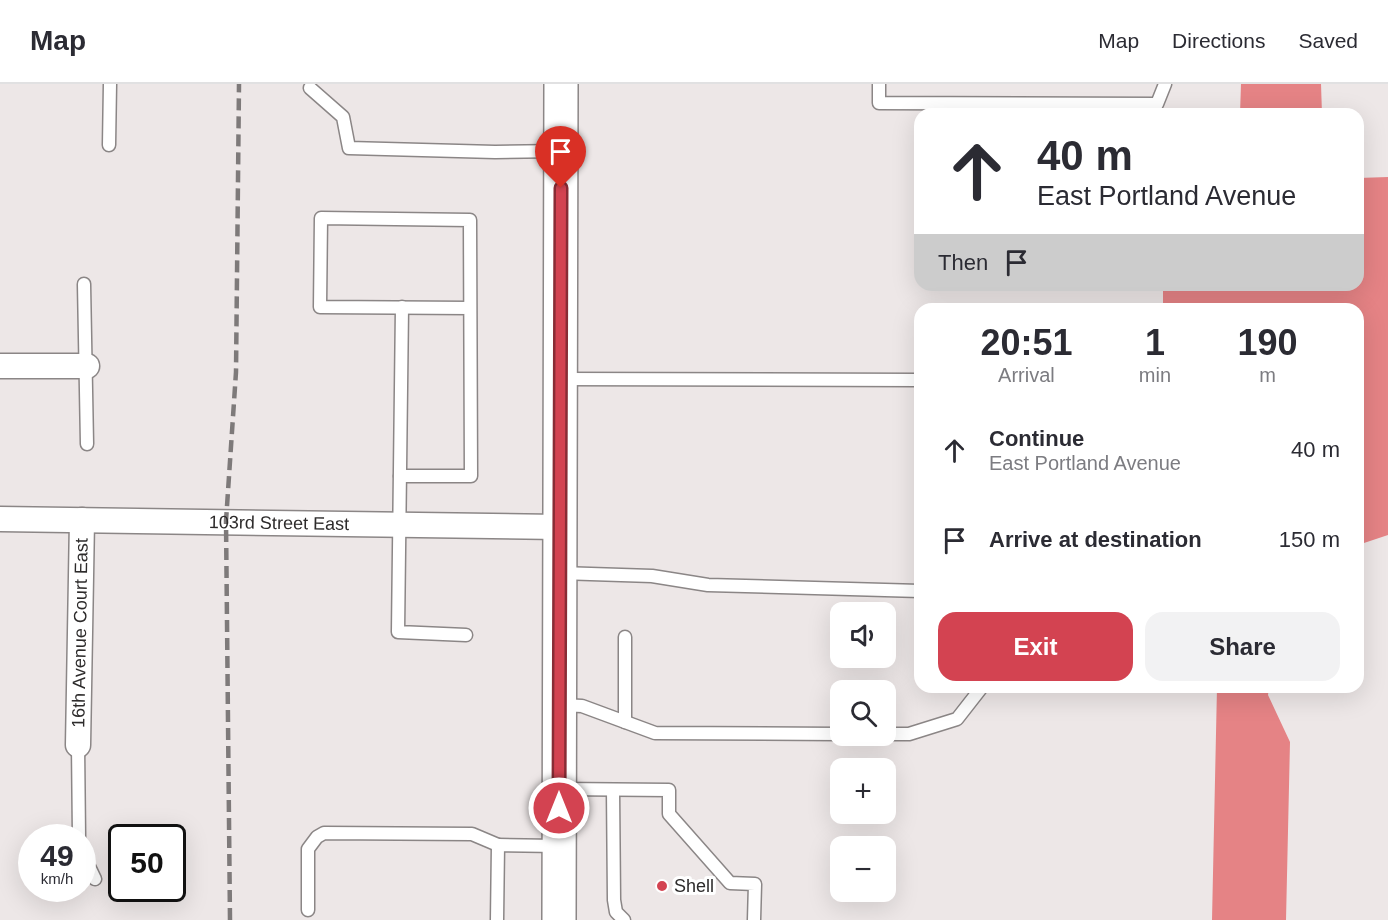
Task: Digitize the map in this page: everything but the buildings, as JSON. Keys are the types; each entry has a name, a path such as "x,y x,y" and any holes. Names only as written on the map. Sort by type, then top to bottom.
{"main road":[{"path":"559,920 561,84"}],"street":[{"path":"0,366 87,366"},
{"name":"103rd Street East","path":"0,519 559,527"},
{"name":"16th Avenue Court East","path":"78,745 82,520"}],"lane":[{"path":"109,145 110,84"},
{"path":"879,84 879,103 1156,104 1165,84"},
{"path":"310,88 343,117 348,148 495,152 561,151"},
{"path":"400,476 471,476 470,220 321,218 320,306 470,308"},
{"path":"84,284 87,444"},
{"path":"402,307 398,632 466,634"},
{"path":"560,379 914,380"},
{"path":"559,573 652,576 708,585 914,591"},
{"path":"625,637 625,722"},
{"path":"559,692 582,706 655,733 830,734"},
{"path":"896,734 909,734 957,719 978,693"},
{"path":"78,745 79,824"},
{"path":"559,789 669,790 669,814 730,883 755,884 754,920"},
{"path":"614,790 614,900 616,912 624,920"},
{"path":"308,910 308,849 317,837 324,833 472,834 498,845 559,846"},
{"path":"497,920 498,845"}],"shaded area":[{"path":"1241,84 1321,84 1322,108 1240,108"},
{"path":"1388,177 1388,535 1364,543 1364,303 1163,303 1163,291 1364,291 1364,178"},
{"path":"1217,693 1268,693 1290,742 1286,920 1212,920"}],"railway":[{"path":"230,920 226,521 236,372 239,84"}],"place":[{"name":"Shell","path":"662,886"}],"route":[{"path":"559,808 561,188"}]}
